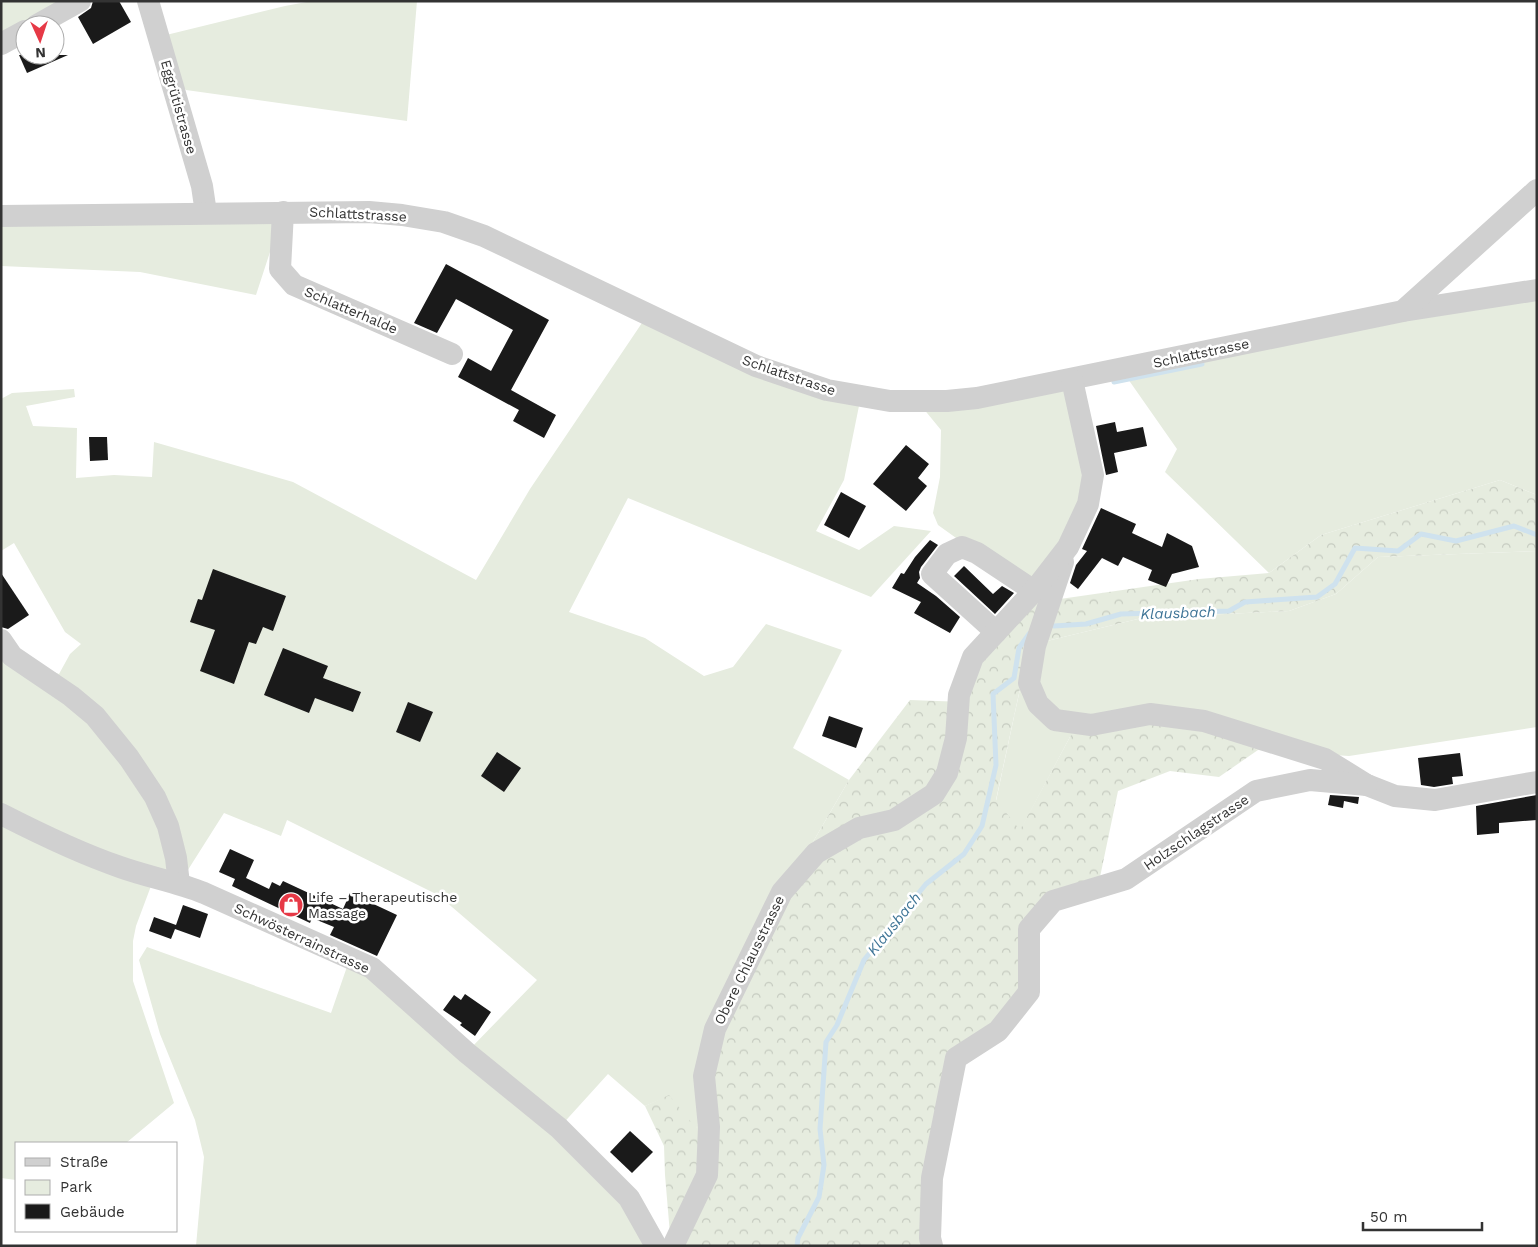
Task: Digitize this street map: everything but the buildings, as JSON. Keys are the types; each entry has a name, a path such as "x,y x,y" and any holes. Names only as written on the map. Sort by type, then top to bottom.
{"street":[{"path":"55,15 80,1"},
{"name":"Eggrütistrasse","path":"148,1 202,186 206,213"},
{"path":"1,44 15,36"},
{"path":"1403,311 1537,190"},
{"name":"Schlatterhalde","path":"283,212 280,269 294,285 452,354"},
{"name":"Schlattstrasse","path":"1,216 369,212 444,222 484,236 756,366 827,390 890,401 947,401 977,398 1403,311 1537,290"},
{"name":"Obere Chlausstrasse","path":"673,1246 707,1175 709,1128 704,1076 715,1029 782,892 816,853 859,828 894,820 934,794 947,773 956,738 959,695 973,657 1034,591 1068,547 1088,504 1093,476 1072,380"},
{"path":"996,632 932,574 946,554 962,547 976,553 1034,591"},
{"path":"1068,547 1035,646 1030,683 1038,704 1055,720 1092,725 1150,714 1204,721 1325,759 1367,785 1395,796 1435,800 1537,782"},
{"path":"1,640 12,656 71,696 95,716 129,758 155,797 168,826 176,858 179,884"},
{"name":"Holzschlagstrasse","path":"932,1246 930,1238 932,1178 956,1058 998,1031 1029,992 1029,929 1053,901 1126,879 1256,791 1310,780 1367,785"},
{"name":"Schwösterrainstrasse","path":"1,814 119,867 204,893 372,968 467,1053 566,1135 629,1198 656,1246"}],"green space":[{"path":"1,1 80,1 54,15 15,15 15,36 1,44"},
{"path":"312,1 417,1 407,121 186,90 170,74 158,37"},
{"path":"283,212 256,295 140,272 1,266 1,216"},
{"path":"1537,290 1537,495 1500,480 1321,535 1269,573 1165,472 1177,449 1121,369"},
{"path":"648,314 861,396 844,480 816,531 859,550 894,526 931,531 871,597 628,498 569,612 645,638 704,676 733,667 766,624 842,650 793,748 849,780 810,847 713,1082 696,1129 669,1096 645,1106 608,1074 559,1128 618,1200 648,1246 196,1246 204,1157 195,1120 160,1034 139,960 147,947 331,1013 350,958 467,1052 537,980 438,895 287,820 281,836 224,813 179,884 154,878 136,926 133,941 133,981 174,1103 127,1142 15,1142 15,1180 1,1178 1,640 12,656 59,674 70,654 81,644 65,632 14,543 1,551 1,399 12,393 74,389 75,397 26,406 33,426 77,428 76,478 114,475 152,477 154,442 293,482 476,580 530,489"},
{"path":"1072,380 1093,475 1034,591 938,525 933,513 940,477 941,430 918,402"},
{"path":"1500,480 1537,495 1537,551 1378,557 1336,594 1289,611 1142,618 1029,647 996,800 1020,830 1071,735 1146,719 1204,726 1258,750 1219,777 1170,771 1118,791 1100,877 1024,927 1023,993 995,1028 950,1051 924,1246 671,1246 664,1146 645,1106 669,1095 696,1128 713,1082 732,1010 810,847 849,780 910,700 965,702 988,649 1039,599 1060,599 1199,579 1269,573 1321,535"},
{"path":"1537,551 1537,727 1349,756 1258,750 1204,726 1071,735 1020,831 996,801 1029,647 1142,618 1289,611 1336,594 1378,557"}],"waterway":[{"path":"1114,382 1202,364"},
{"name":"Klausbach","path":"1054,626 1086,624 1121,614 1229,611 1245,602 1317,597 1335,584 1355,548 1398,551 1421,534 1456,541 1514,526 1537,535"},
{"name":"Klausbach","path":"797,1246 798,1238 819,1197 824,1165 820,1129 826,1042 837,1025 864,960 926,884 964,854 982,826 996,765 993,694 1014,678 1019,648 1029,634"}],"place":[{"name":"Life – Therapeutische Massage","path":"291,905"}]}
